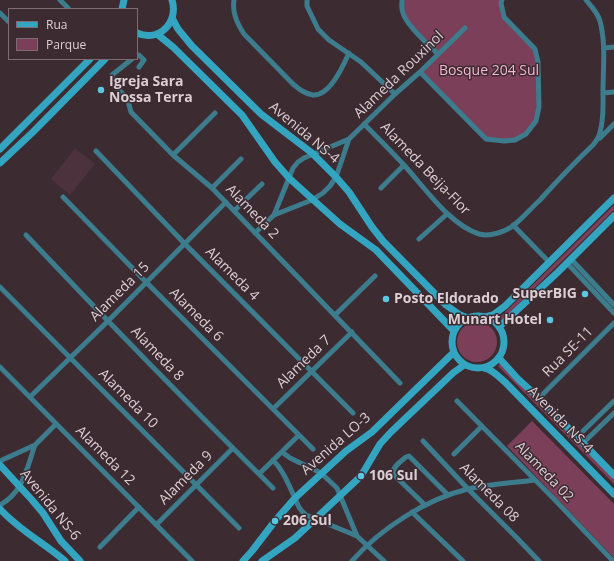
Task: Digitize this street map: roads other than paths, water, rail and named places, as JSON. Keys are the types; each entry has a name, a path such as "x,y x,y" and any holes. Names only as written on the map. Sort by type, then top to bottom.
{"street":[{"path":"60,0 68,8"},
{"path":"138,35 150,36 157,34 166,28 174,12 172,0"},
{"path":"234,0 233,8 237,24 244,34 300,90 312,95 319,94 327,89 342,68 348,53"},
{"path":"307,0 307,6 318,29 329,40 369,69 395,94"},
{"path":"402,0 402,12 409,23 438,54"},
{"path":"420,72 486,138 504,141 515,140 526,134 536,121 539,107 538,62 535,49 504,17 501,3 502,0"},
{"name":"Alameda Beija-Flor","path":"364,124 460,225 481,235 491,235 513,226 597,140 600,132 603,116 604,48 602,28 599,18 586,0"},
{"path":"0,12 8,21"},
{"name":"Avenida NS-4","path":"172,18 178,29 192,46 261,114 312,154 336,177 349,192 372,227 384,241 446,305 460,315 468,318"},
{"name":"Alameda Rouxinol","path":"349,139 465,28"},
{"name":"Avenida NS-4","path":"157,34 173,47 242,115 289,178 340,224 376,250 454,331"},
{"path":"604,48 614,46"},
{"path":"138,55 144,60 138,67"},
{"path":"0,149 89,60"},
{"path":"0,163 104,60"},
{"name":"Alameda 2","path":"131,60 112,75 112,82 128,101 131,112 173,155 226,202 400,383"},
{"path":"603,93 614,92"},
{"path":"173,155 215,113"},
{"path":"597,140 614,124"},
{"path":"274,215 293,168 298,162 312,154 349,139"},
{"path":"255,233 274,215 323,194 336,177 349,139"},
{"name":"Alameda 4","path":"96,151 185,244 353,413"},
{"path":"212,188 241,159"},
{"path":"381,188 404,166"},
{"path":"234,211 262,184"},
{"name":"Alameda 6","path":"63,197 313,449"},
{"path":"485,317 492,315 505,306 614,198"},
{"name":"Alameda 15","path":"30,397 226,202"},
{"path":"419,239 448,214"},
{"path":"500,327 614,216"},
{"path":"513,226 549,262"},
{"name":"Alameda 8","path":"26,235 108,321 273,488"},
{"path":"569,261 614,305"},
{"path":"569,261 614,313"},
{"path":"335,315 375,276"},
{"name":"Alameda 10","path":"0,287 239,528"},
{"path":"476,316 485,317 493,320 500,327 503,334 503,350 499,358 484,368 469,367 458,360 453,353 451,345 452,336 461,322 476,316"},
{"name":"Rua SE-11","path":"539,398 614,323"},
{"name":"Alameda 7","path":"273,409 313,372 352,332"},
{"name":"Avenida LO-3","path":"243,561 295,498 346,451 372,432 453,353"},
{"name":"Avenida NS-4","path":"499,358 614,475"},
{"name":"Avenida LO-3","path":"262,561 295,538 361,476 380,444 391,432 453,373 464,365"},
{"name":"Alameda 12","path":"0,367 192,561"},
{"name":"Avenida NS-4","path":"484,368 487,368 505,382 614,494"},
{"name":"Alameda 02","path":"457,401 613,561"},
{"path":"578,437 614,402"},
{"path":"583,443 614,413"},
{"path":"0,461 35,445 56,424"},
{"path":"454,454 482,426"},
{"path":"259,474 299,435"},
{"name":"Alameda 08","path":"423,441 538,561"},
{"path":"0,505 11,498 20,487 35,445"},
{"name":"Alameda 9","path":"156,525 232,448"},
{"path":"282,452 290,458 321,473 337,488 357,536 384,561"},
{"path":"425,505 393,474 393,469 408,456 448,495"},
{"path":"273,460 284,473 300,509 306,515 357,536"},
{"name":"Avenida NS-6","path":"0,465 39,508 61,541 80,561"},
{"path":"352,561 387,529 425,505 448,495 468,489 535,480"},
{"path":"100,547 139,507"},
{"name":"Avenida NS-6","path":"0,509 16,524 65,561"},
{"path":"412,512 463,561"}],"place":[{"name":"Igreja Sara Nossa Terra","path":"101,90"},
{"name":"SuperBIG","path":"585,294"},
{"name":"Posto Eldorado","path":"386,299"},
{"name":"Munart Hotel","path":"550,320"},
{"name":"106 Sul","path":"361,476"},
{"name":"206 Sul","path":"275,521"}],"park label":[{"name":"Bosque 204 Sul","path":"489,71"}]}
